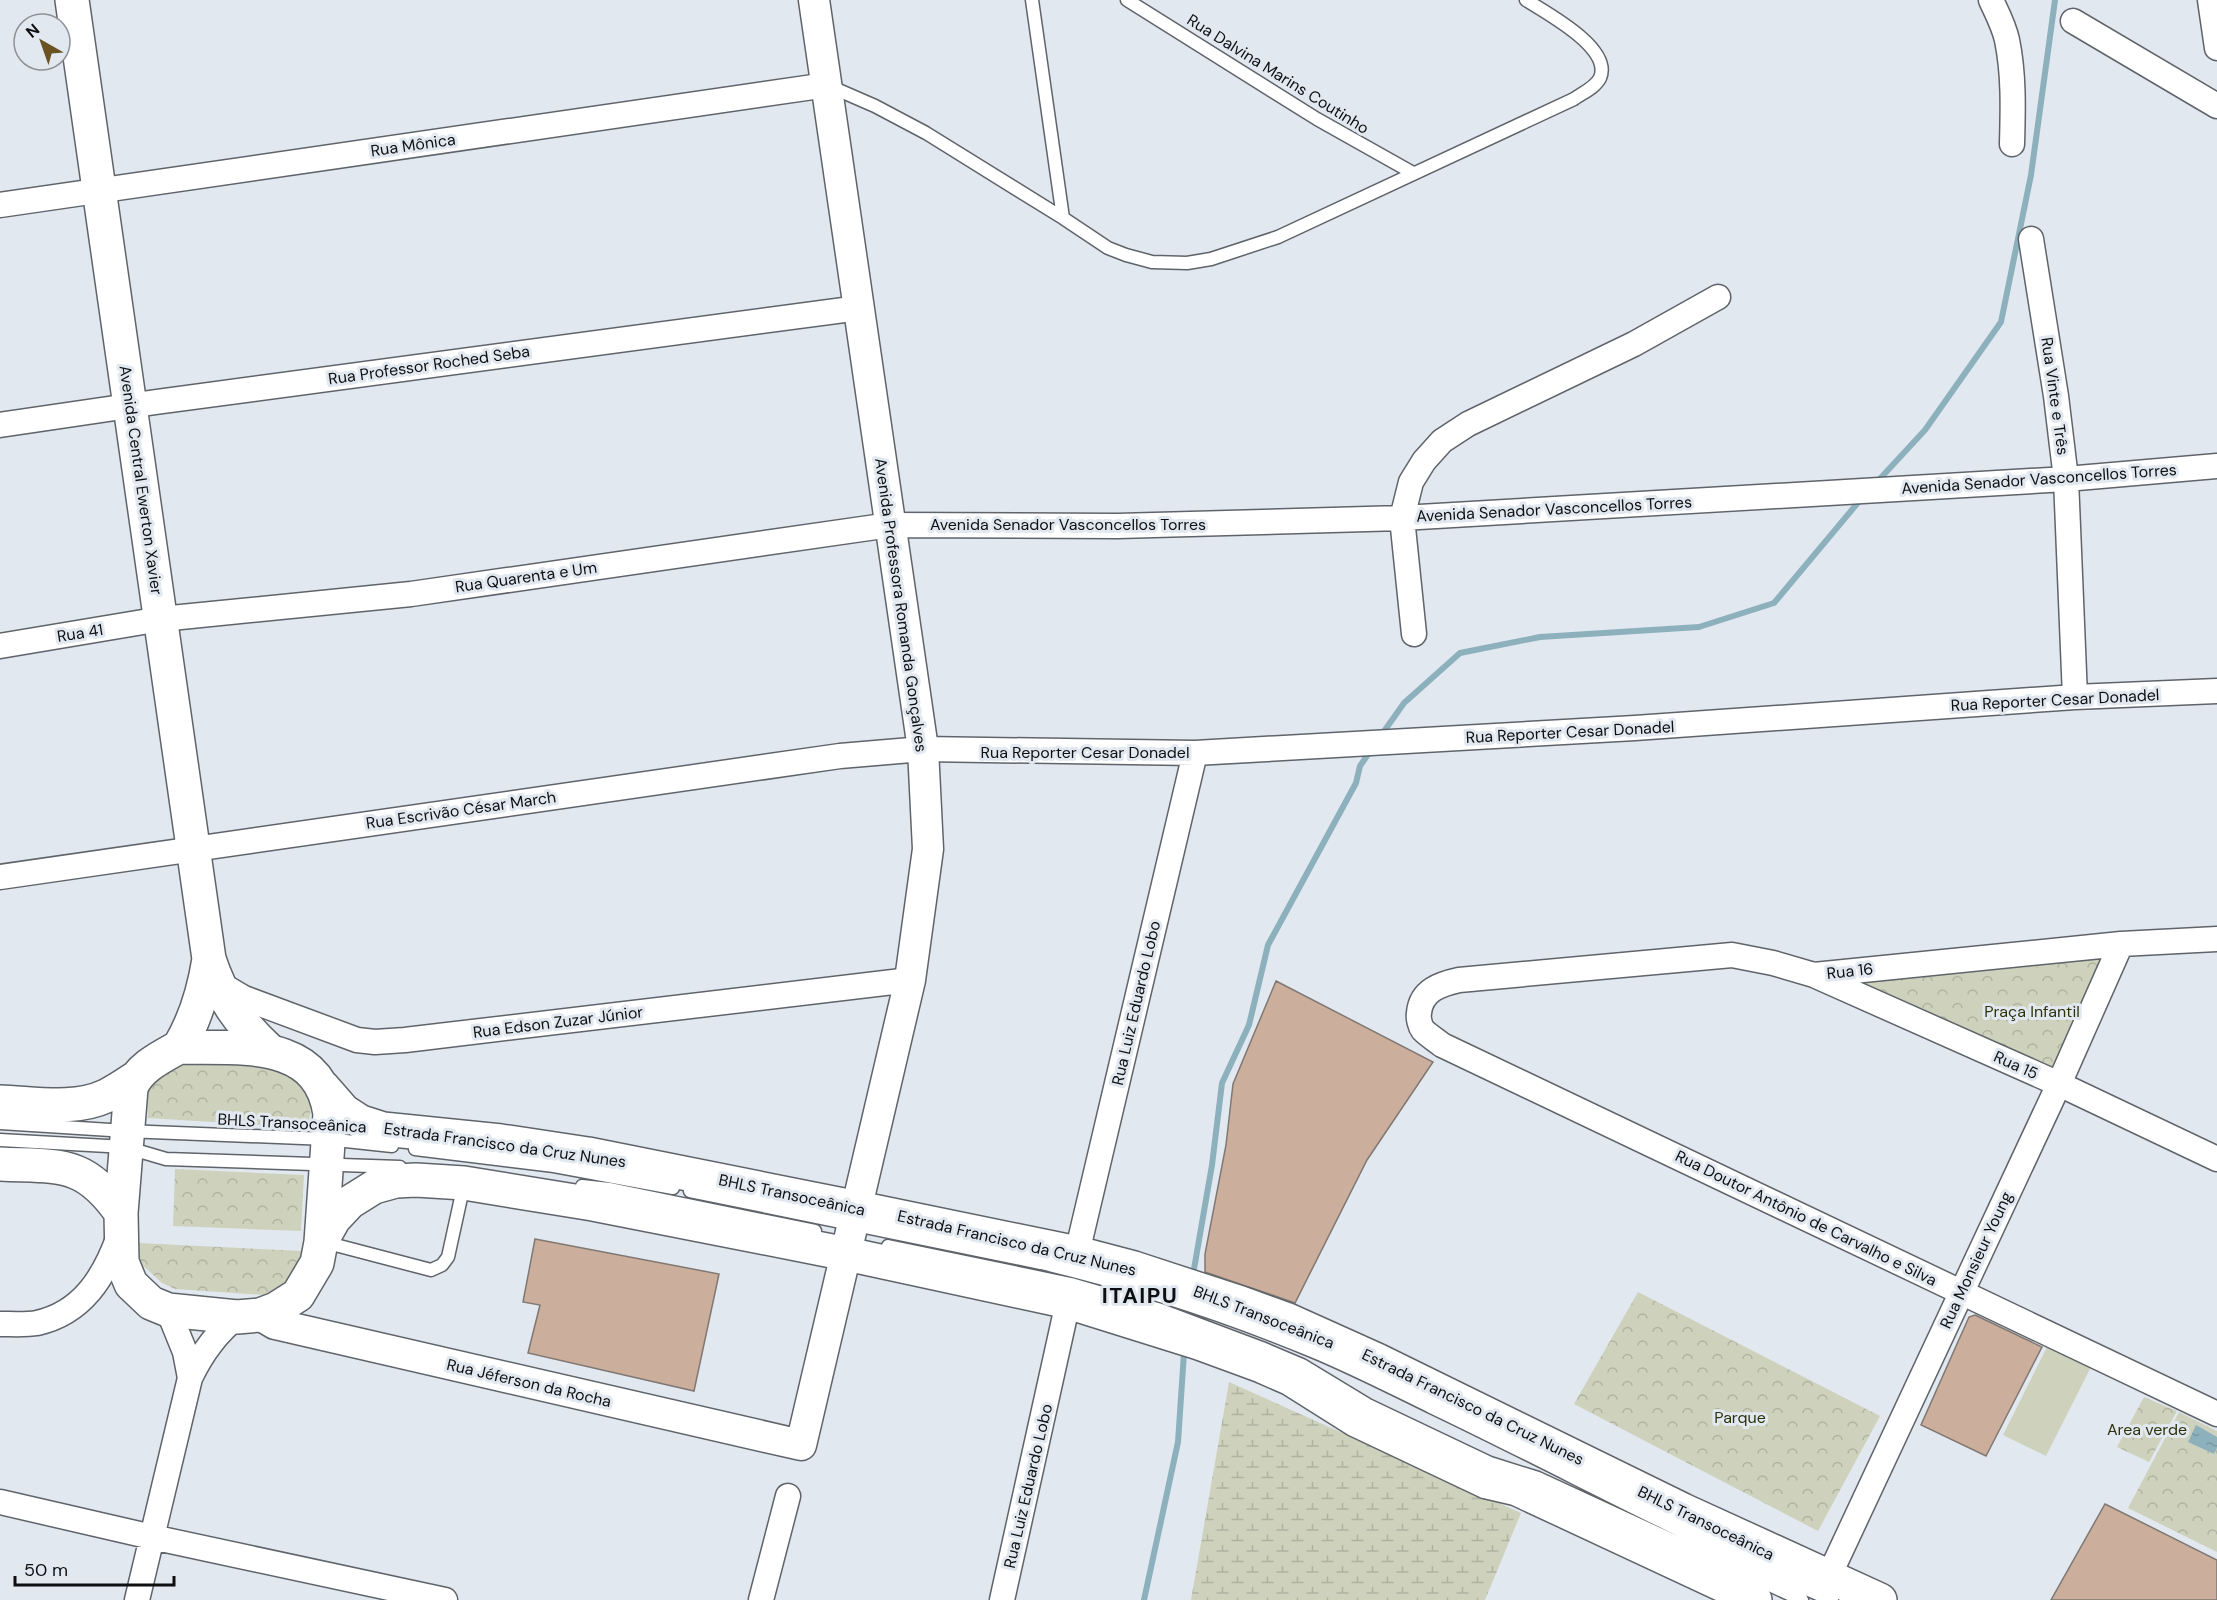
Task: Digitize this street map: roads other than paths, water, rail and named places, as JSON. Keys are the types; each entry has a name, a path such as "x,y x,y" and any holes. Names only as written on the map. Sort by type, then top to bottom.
{"main road":[{"name":"Avenida Central Ewerton Xavier","path":"72,0 193,848 213,970 232,1010 248,1030 269,1050"},
{"name":"Avenida Central Ewerton Xavier","path":"179,1047 197,1013 213,970"},
{"path":"0,1102 69,1105 85,1103 105,1096 134,1079 160,1058 179,1047 269,1050"},
{"name":"Estrada Francisco da Cruz Nunes","path":"269,1050 289,1057 307,1069 335,1103 361,1122 383,1129 588,1154 1178,1336 1259,1365 1291,1379 1356,1420 1487,1482 1517,1489 1755,1600"},
{"path":"134,1079 129,1100 125,1139 120,1223 122,1262 131,1284 151,1303 168,1310 248,1316 276,1309 298,1295 316,1263 321,1242 330,1114 322,1087"},
{"path":"0,1164 66,1168 91,1178 109,1195 120,1223"},
{"name":"Estrada Francisco da Cruz Nunes","path":"321,1242 334,1219 350,1202 374,1187 406,1180 464,1183 593,1204 851,1235 1077,1253 1144,1271 1288,1320 1377,1359 1683,1510 1831,1588 1880,1600"}],"street":[{"name":"Avenida Professora Romanda Gonçalves","path":"801,1445 910,980 928,849 923,749 814,0"},
{"path":"1991,0 2007,38 2012,72 2014,104 2012,144"},
{"path":"2210,0 2217,48"},
{"path":"2073,21 2217,106"},
{"name":"Rua Mônica","path":"0,205 826,86"},
{"name":"Rua Vinte e Três","path":"2031,239 2056,396 2066,479 2075,697"},
{"path":"1414,634 1402,518 1412,482 1424,461 1442,441 1468,424 1634,344 1718,297"},
{"name":"Rua Professor Roched Seba","path":"0,425 859,308"},
{"name":"Avenida Senador Vasconcellos Torres","path":"890,525 1118,526 1402,518 2066,479 2217,466"},
{"name":"Rua Quarenta e Um","path":"161,619 411,594 890,525"},
{"name":"Rua 41","path":"0,646 161,619"},
{"name":"Rua Reporter Cesar Donadel","path":"923,749 1195,753 1635,728 2075,697 2217,691"},
{"name":"Rua Escrivão César March","path":"0,877 840,756 923,749"},
{"name":"Rua Luiz Eduardo Lobo","path":"1077,1253 1195,753"},
{"name":"Rua 16","path":"1420,1002 1431,990 1459,980 1732,955 1773,963 1814,975 2121,944 2217,939"},
{"name":"Rua Monsieur Young","path":"1831,1588 1960,1292 2059,1084 2121,944"},
{"name":"Rua Edson Zuzar Júnior","path":"213,970 244,998 357,1040 375,1042 910,980"},
{"name":"Rua 15","path":"1814,975 2059,1084 2217,1159"},
{"name":"Rua Doutor Antônio de Carvalho e Silva","path":"1420,1002 1419,1016 1422,1029 1442,1045 2217,1414"},
{"path":"0,1324 35,1323 66,1313 87,1295 112,1255 120,1223"},
{"name":"Rua Luiz Eduardo Lobo","path":"1002,1600 1068,1302"},
{"path":"168,1310 185,1352 190,1378"},
{"path":"137,1600 190,1378 199,1358 222,1329 248,1316"},
{"name":"Rua Jéferson da Rocha","path":"248,1316 801,1445"},
{"path":"761,1600 788,1496"},
{"path":"0,1502 152,1538 445,1600"}],"lane":[{"path":"1032,0 1063,218"},
{"name":"Rua Dalvina Marins Coutinho","path":"1127,0 1317,118 1413,173"},
{"path":"826,86 926,133 1108,248 1152,262 1187,263 1211,259 1278,237 1574,99 1592,87 1600,78 1601,70 1599,58 1590,45 1570,28 1526,0"},
{"name":"BHLS Transoceânica","path":"0,1123 125,1139 554,1166 668,1187 851,1235 1071,1284 1161,1310 1302,1365 1368,1405 1490,1463 1538,1478 1802,1600"},
{"name":"BHLS Transoceânica","path":"0,1140 125,1139 166,1159 326,1152 417,1168 509,1178"},
{"path":"321,1242 431,1270 442,1265 448,1257 464,1183"},
{"name":"BHLS Transoceânica","path":"564,1184 609,1189 851,1235 1093,1275 1294,1344 1364,1375 1646,1513 1831,1588"}],"water":[{"path":"2196,1425 2217,1437 2217,1448 2214,1454 2188,1442"}],"waterway":[{"path":"1876,483 1925,430 2001,322 2031,175 2055,0"},
{"path":"1380,737 1404,703 1460,653 1540,637 1699,627 1774,603 1861,499"},
{"path":"1194,1269 1212,1165 1222,1083 1249,1025 1268,945 1356,783 1360,766 1371,750"},
{"path":"1144,1600 1178,1442 1184,1353"}],"district":[{"name":"ITAIPU","path":"1140,1295"}],"park label":[{"name":"Praça Infantil","path":"2032,1011"},
{"name":"Parque","path":"1740,1417"},
{"name":"Area verde","path":"2147,1429"}]}
